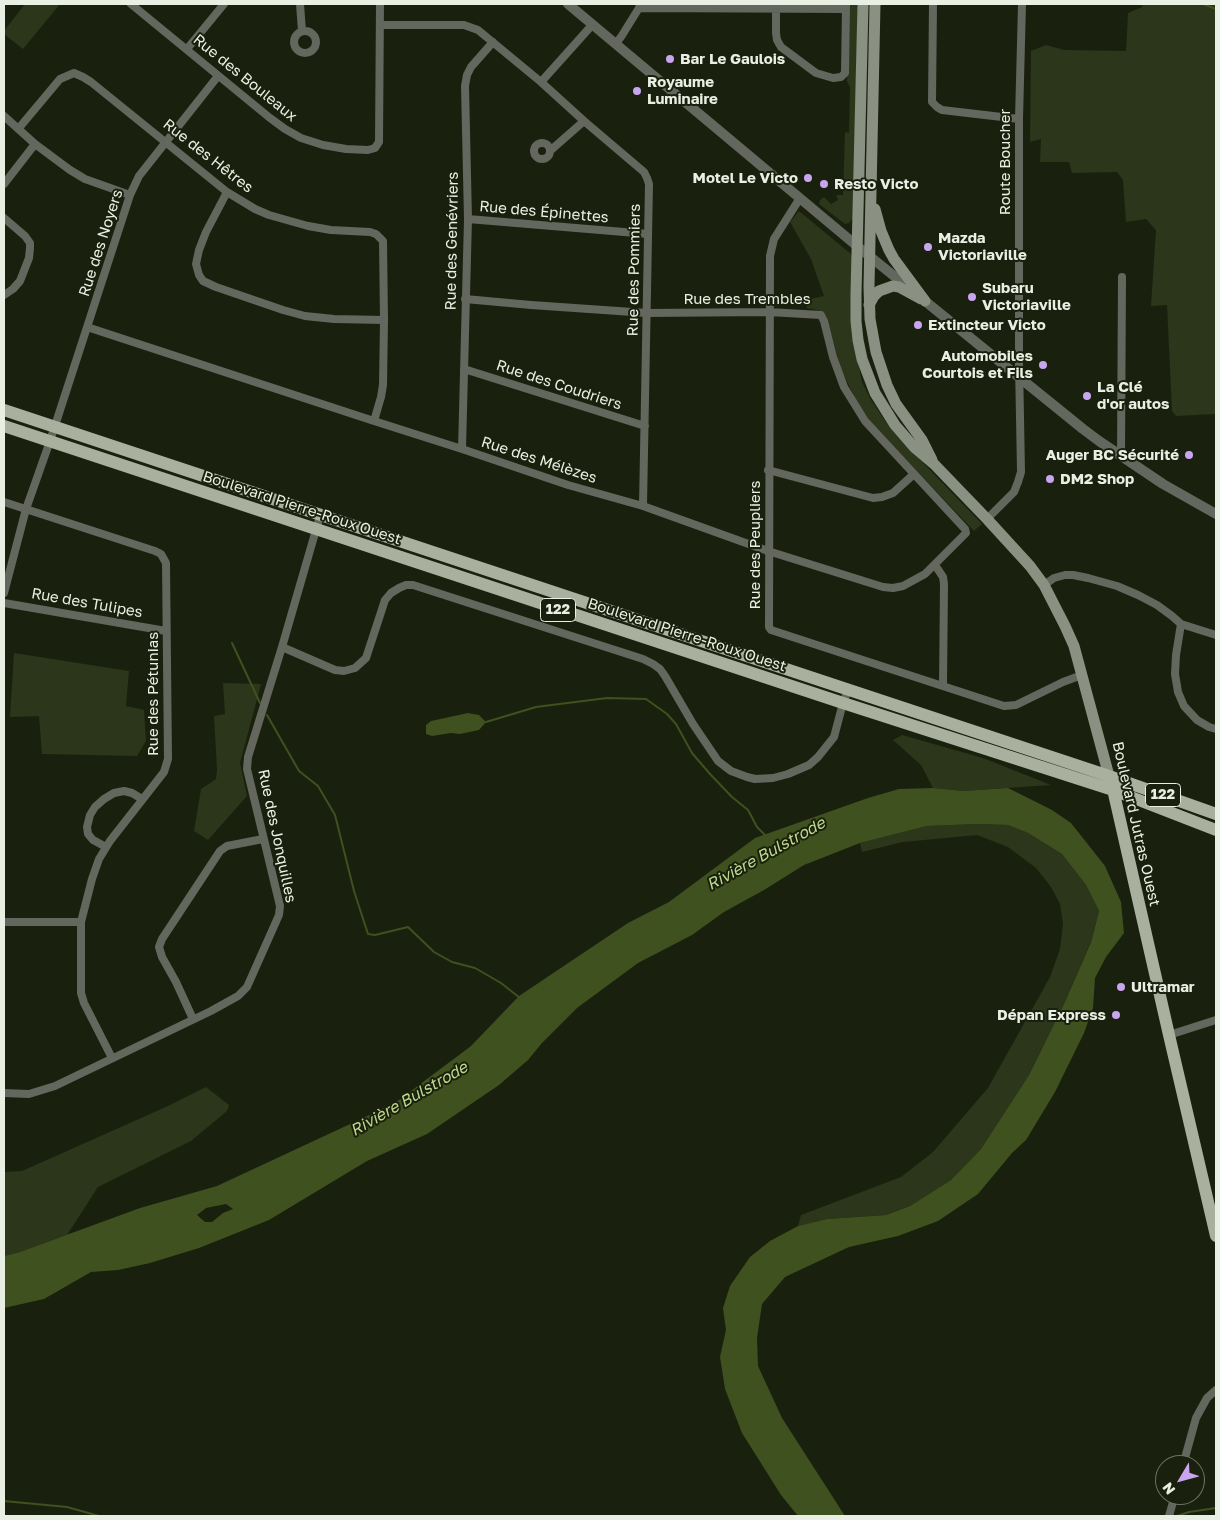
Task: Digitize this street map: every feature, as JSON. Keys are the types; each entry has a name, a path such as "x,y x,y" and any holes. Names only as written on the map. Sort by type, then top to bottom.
{"main road":[{"name":"Boulevard Jutras Ouest","path":"863,4 856,321 862,359 875,393 895,425 914,447 934,464 987,518 1030,566 1044,585 1068,632 1082,675 1113,790 1216,1236"},
{"name":"Boulevard Jutras Ouest","path":"875,4 869,305 872,335 886,385 896,404 922,440 934,464"},
{"path":"872,194 886,245 894,260 925,301"},
{"path":"869,305 879,291 893,286 899,287 925,301"},
{"name":"Boulevard Pierre-Roux Ouest","path":"4,410 1109,776 1216,814"},
{"name":"Boulevard Pierre-Roux Ouest","path":"4,426 843,703 1113,790 1216,830"}],"street":[{"name":"Rue des Bouleaux","path":"131,4 285,129 301,138 346,149 368,150 375,148 379,142 380,24"},
{"path":"187,49 224,4"},
{"path":"300,4 302,31"},
{"path":"380,4 380,24"},
{"path":"568,4 857,246 1099,441 1163,484 1216,514"},
{"path":"933,4 932,102 942,110 1019,119"},
{"name":"Route Boucher","path":"987,518 1014,492 1021,472 1019,119 1022,4"},
{"path":"616,43 621,38 639,6 776,6 846,6 845,73 841,77 833,78 816,73 781,47 776,33 776,6"},
{"name":"Rue des Pommiers","path":"380,24 464,25 478,30 644,172 649,184 643,506"},
{"path":"541,82 593,24"},
{"name":"Rue des Genévriers","path":"462,449 468,219 466,75 492,42"},
{"name":"Rue des Hêtres","path":"19,128 60,79 74,73 83,76 91,82 226,192 255,209 283,220 308,226 376,234 383,242 384,320 383,385 374,421"},
{"name":"Rue des Noyers","path":"4,593 26,510 88,327 130,195 139,176 218,76"},
{"path":"4,116 35,144 70,170 86,179 130,195"},
{"path":"551,150 584,121"},
{"path":"4,184 35,144"},
{"path":"226,192 199,250 196,264 203,281 305,316 334,319 384,320"},
{"name":"Rue des Peupliers","path":"800,198 779,231 770,256 769,627 772,630 1004,706 1016,705 1082,675"},
{"path":"4,218 25,236 30,243 30,253 20,281 4,295"},
{"name":"Rue des Épinettes","path":"468,219 648,234"},
{"path":"1120,456 1122,278"},
{"name":"Rue des Trembles","path":"465,299 647,313 770,312 820,314 824,320 839,374 865,421 965,529 966,533"},
{"name":"Rue des Mélèzes","path":"88,327 568,485 643,506 768,551 883,587 893,588 913,582 935,565 966,533"},
{"name":"Rue des Coudriers","path":"464,369 645,426"},
{"path":"768,470 873,498 882,498 893,493 914,474"},
{"name":"Rue des Pétunias","path":"4,502 161,554 166,563 168,758 164,772 99,859 80,922 81,993 84,1003 112,1058"},
{"name":"Rue des Jonquilles","path":"4,1093 28,1094 56,1086 238,996 247,987 279,915 280,906 247,769 248,757 320,516"},
{"path":"935,565 943,577 944,584 943,686"},
{"path":"1044,585 1054,578 1073,575 1117,586 1157,604 1181,624 1216,635"},
{"path":"282,647 335,670 344,671 355,668 366,658 384,600 391,592 406,585 413,585 643,659 653,664 665,676 718,761 731,770 755,779 773,778 793,772 809,765 818,757 834,737 848,690"},
{"name":"Rue des Tulipes","path":"4,603 166,631"},
{"path":"1181,624 1175,674 1178,692 1184,706 1197,720 1216,729"},
{"path":"106,848 93,840 88,834 87,827 90,815 96,806 114,793 124,791 142,799"},
{"path":"192,1019 176,982 162,957 159,947 162,938 220,851 227,846 263,839"},
{"path":"4,922 80,922"},
{"path":"1169,1036 1216,1020"},
{"path":"1186,1455 1196,1418 1207,1398 1216,1390"}],"shaded area":[{"path":"25,4 60,4 23,49 4,34 4,31"},
{"path":"848,4 858,4 853,218 849,223 845,224 819,204 820,200 824,197 831,204 838,200 836,195 843,195 845,132 849,133 850,87 847,81"},
{"path":"1143,4 1216,4 1216,414 1176,416 1172,411 1167,305 1151,306 1156,230 1146,219 1126,222 1123,180 1117,172 1072,173 1069,162 1040,162 1041,139 1030,142 1031,51 1046,45 1064,50 1126,51 1128,13 1142,7"},
{"path":"799,211 851,254 853,259 856,352 862,382 871,400 904,443 982,524 974,531 870,421 857,402 841,369 826,315 821,311 807,308 806,300 824,296 811,259 790,222"},
{"path":"14,653 129,671 126,706 144,710 146,741 137,756 42,754 39,716 10,717"},
{"path":"223,683 261,684 240,763 247,796 208,840 194,831 201,789 216,779 214,716 225,714"},
{"path":"902,735 983,758 1051,785 963,791 933,788 921,765 893,740"},
{"path":"1008,825 1028,833 1062,854 1086,885 1099,911 1091,941 1064,1004 1029,1075 981,1149 951,1180 910,1206 886,1215 827,1219 798,1226 801,1215 901,1177 933,1152 988,1088 1050,977 1060,949 1063,924 1060,904 1051,887 1036,868 1008,847 977,835 903,842 862,852 860,843 927,826"},
{"path":"206,1087 229,1105 227,1111 191,1141 98,1187 67,1235 4,1256 4,1172 22,1171 168,1106"}],"water":[{"path":"468,713 479,715 486,722 479,730 460,734 451,733 432,736 426,734 426,725 431,721"},
{"name":"Rivière Bulstrode","path":"933,788 963,791 1008,788 1052,810 1071,823 1105,866 1121,902 1124,933 1106,957 1095,978 1093,1008 1084,1033 1055,1092 1026,1140 1012,1153 978,1194 938,1221 898,1236 849,1247 785,1277 762,1304 757,1338 758,1366 782,1418 845,1516 798,1516 781,1495 742,1433 725,1389 720,1357 726,1330 723,1308 730,1286 750,1257 770,1241 798,1226 827,1219 886,1215 910,1206 951,1180 981,1149 1029,1075 1064,1004 1091,942 1099,911 1086,885 1062,854 1028,833 1008,825 927,826 860,843 804,865 724,912 692,935 638,963 577,1008 528,1060 499,1085 427,1134 367,1161 269,1220 199,1248 150,1263 118,1270 91,1272 44,1299 4,1308 4,1256 20,1252 140,1208 217,1186 378,1111 399,1100 471,1046 519,996 628,923 669,902 755,838 899,789","holes":["226,1204 233,1209 223,1213 212,1222 205,1222 197,1215 206,1208"]}],"waterway":[{"path":"1203,4 1216,9"},
{"path":"232,643 260,703"},
{"name":"Rivière Bulstrode","path":"486,722 536,707 607,698 646,699 667,714 676,724 692,753 732,797 748,810 757,827 766,836"},
{"path":"267,715 299,771 318,786 335,815 354,891 368,934 375,935 408,927 434,952 452,962 475,968 501,983 520,998"},
{"path":"4,1501 67,1507 99,1516"},
{"path":"1177,1516 1189,1512 1216,1508"}],"place":[{"name":"Bar Le Gaulois","path":"670,59"},
{"name":"Royaume Luminaire","path":"637,91"},
{"name":"Motel Le Victo","path":"808,178"},
{"name":"Resto Victo","path":"824,184"},
{"name":"Mazda Victoriaville","path":"928,247"},
{"name":"Subaru Victoriaville","path":"972,297"},
{"name":"Extincteur Victo","path":"918,325"},
{"name":"Automobiles Courtois et Fils","path":"1043,365"},
{"name":"La Clé d'or autos","path":"1087,396"},
{"name":"Auger BC Sécurité","path":"1189,455"},
{"name":"DM2 Shop","path":"1050,479"},
{"name":"Ultramar","path":"1121,987"},
{"name":"Dépan Express","path":"1116,1015"}]}
